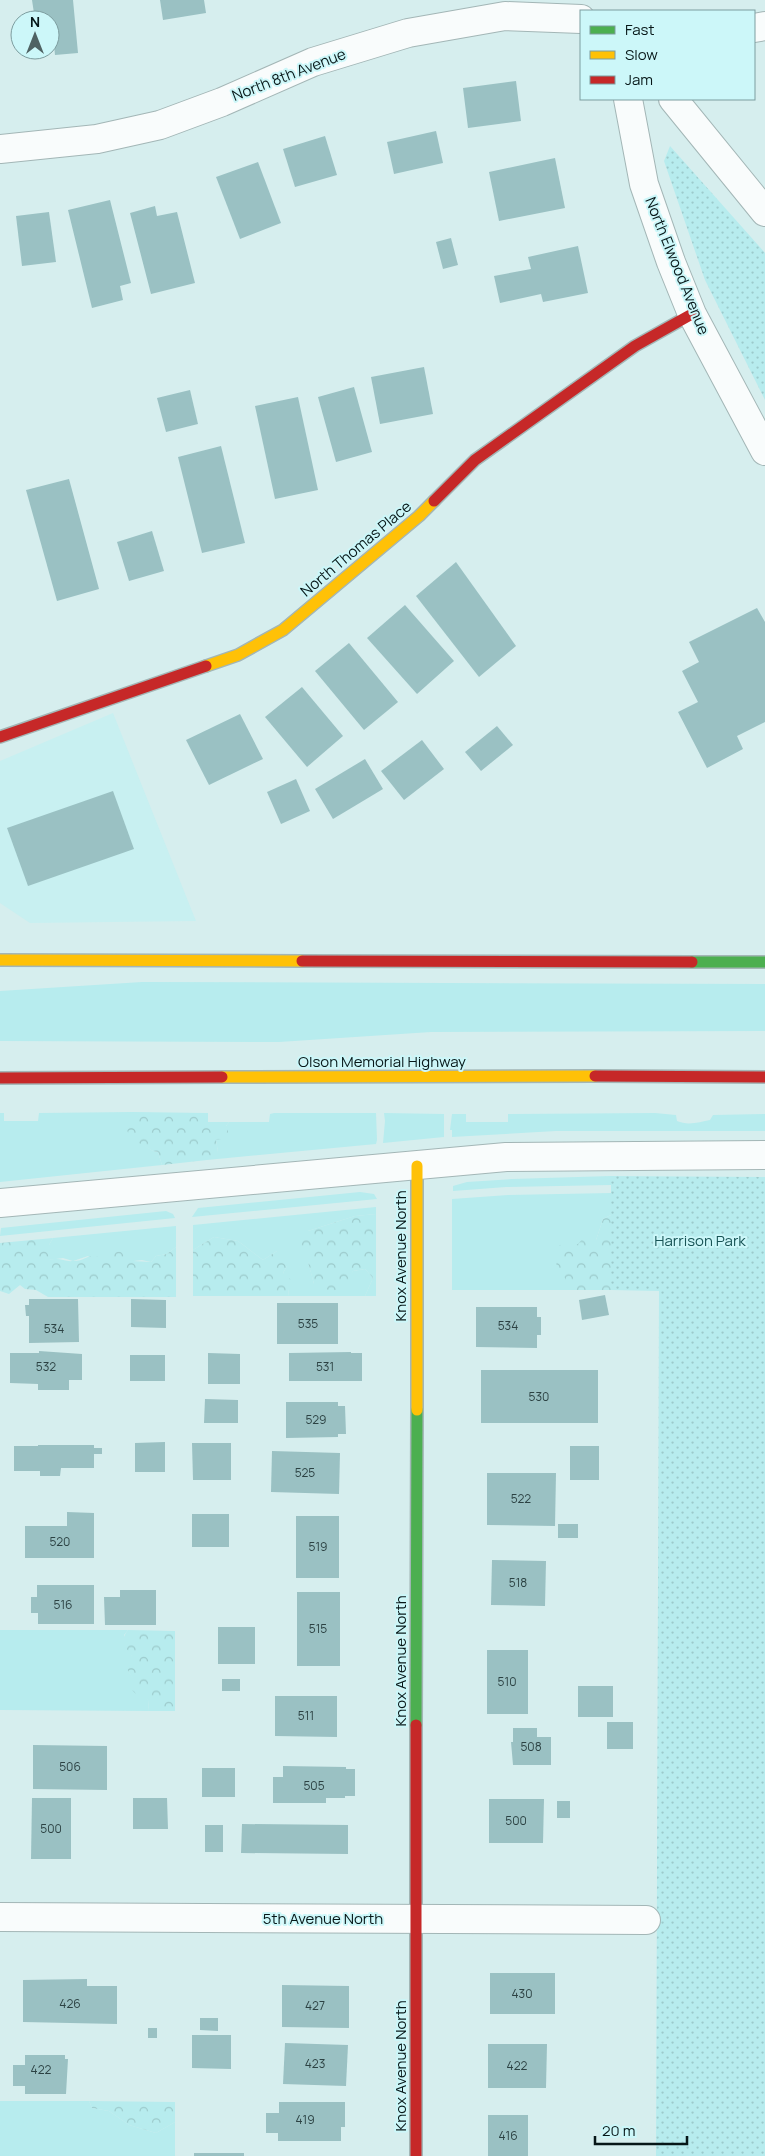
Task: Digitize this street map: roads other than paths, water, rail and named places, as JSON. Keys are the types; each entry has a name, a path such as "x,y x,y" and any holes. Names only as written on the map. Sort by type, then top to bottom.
{"street":[{"path":"588,0 596,10"},
{"name":"North 8th Avenue","path":"0,149 97,139 160,125 222,102 313,62 408,33 505,16 580,20"},
{"name":"North Elwood Avenue","path":"628,100 644,184 692,314 765,451"},
{"path":"674,100 765,212"},
{"name":"North Thomas Place","path":"0,737 238,655 283,630 419,516 475,460 635,346 692,314"},
{"path":"0,960 765,962"},
{"name":"Olson Memorial Highway","path":"0,1078 437,1076 765,1078"},
{"path":"0,1203 506,1157 765,1155"},
{"name":"Knox Avenue North","path":"416,2156 417,1166"},
{"name":"5th Avenue North","path":"0,1918 646,1920"}],"park label":[{"name":"Harrison Park","path":"700,1241"}]}
